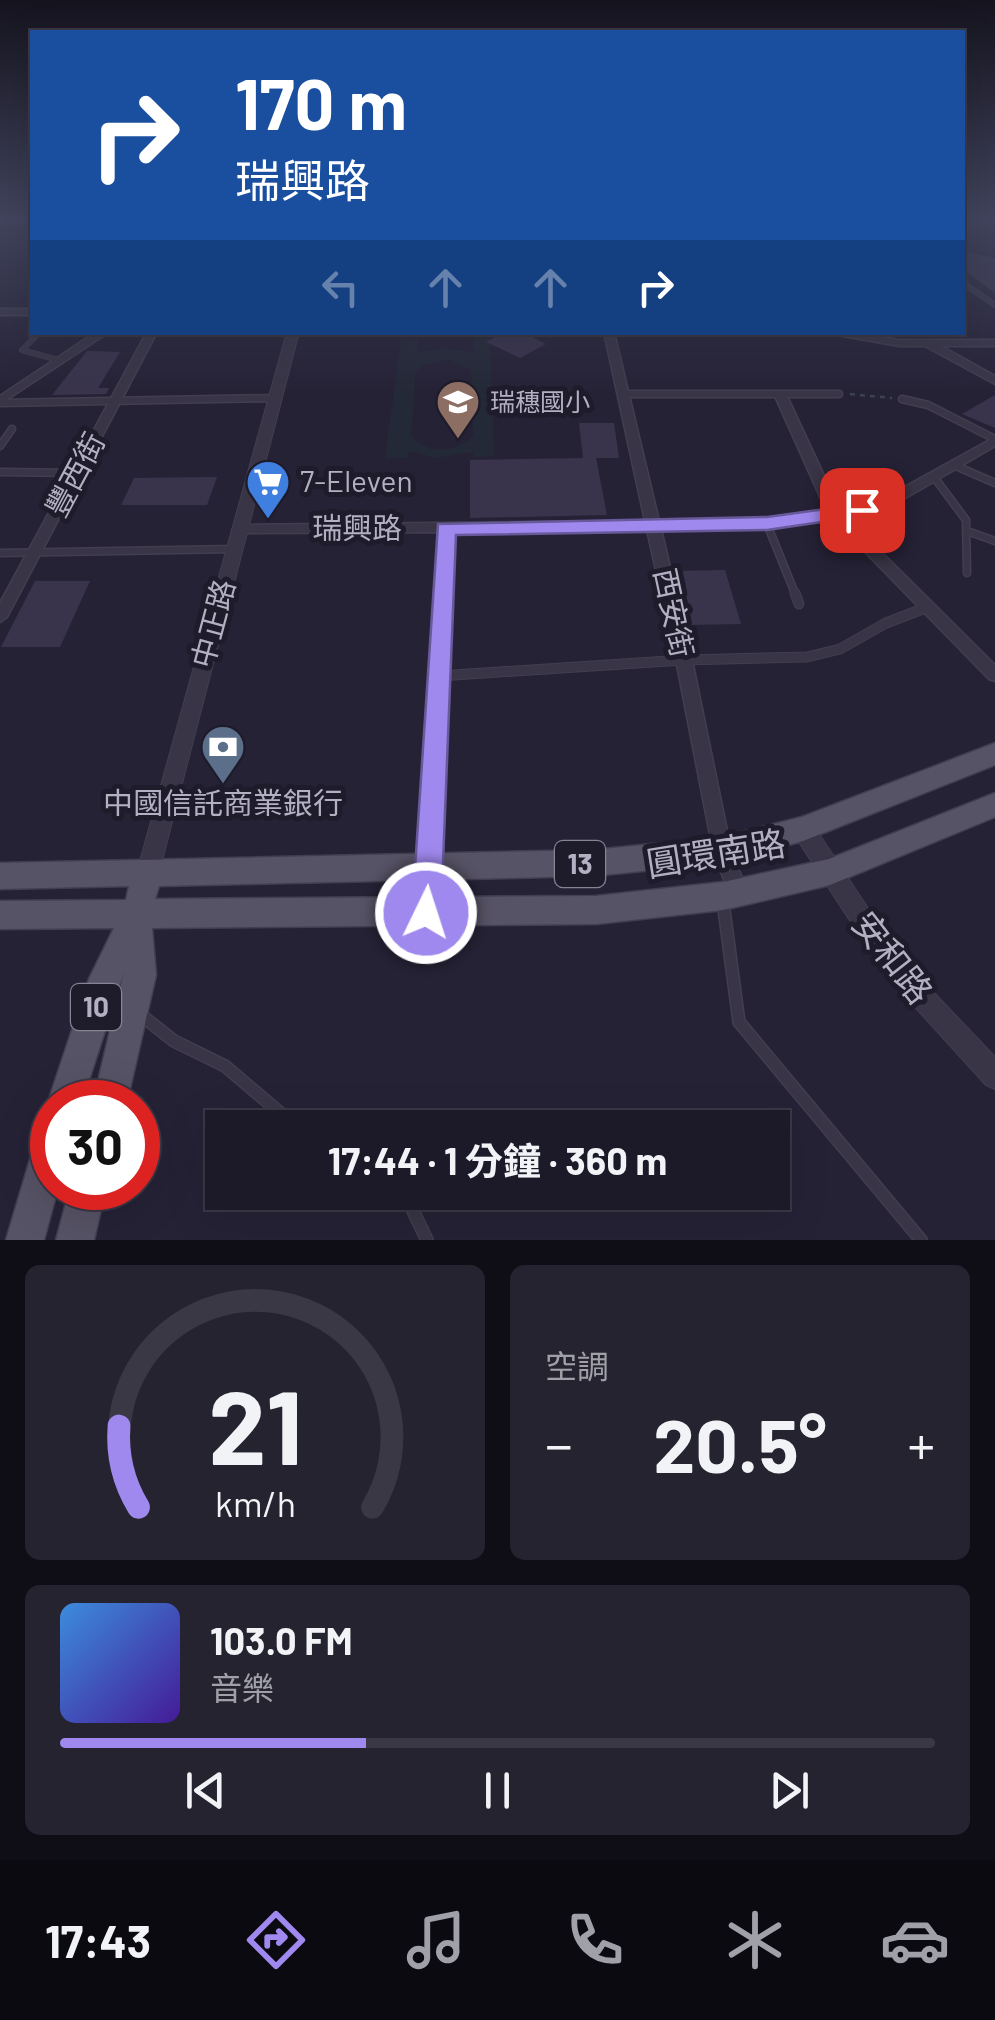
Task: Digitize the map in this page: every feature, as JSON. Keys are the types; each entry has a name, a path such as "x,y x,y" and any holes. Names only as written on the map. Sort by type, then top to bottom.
{"main road":[{"name":"圓環南路","path":"148,872 593,863 722,850 803,829 995,754"},
{"name":"圓環南路","path":"136,915 596,910 730,895 830,872 995,805"},
{"name":"13","path":"0,876 148,872"},
{"name":"中正路","path":"72,1080 105,979 136,915 148,872"},
{"name":"13","path":"0,915 136,915"},
{"name":"中正路","path":"115,1080 140,976 136,915"},
{"path":"26,1240 34,1210"},
{"path":"75,1240 82,1210"}],"street":[{"path":"0,312 30,312"},
{"path":"0,402 99,335"},
{"name":"豐西街","path":"0,617 150,335"},
{"name":"中正路","path":"148,872 292,335"},
{"name":"西安街","path":"610,335 684,660 730,895"},
{"path":"853,335 926,343 995,343"},
{"path":"914,335 995,381"},
{"path":"780,394 835,514 995,675"},
{"name":"瑞興路","path":"240,529 767,524 885,504 995,440"},
{"path":"426,913 446,529"},
{"name":"安和路","path":"803,829 892,965 995,1076"}],"lane":[{"path":"965,284 995,305"},
{"path":"37,335 22,350 58,360"},
{"path":"623,394 839,394"},
{"path":"0,402 275,398"},
{"path":"902,398 928,405 995,440"},
{"path":"0,446 12,429"},
{"path":"956,466 995,483"},
{"path":"0,472 77,473"},
{"path":"934,477 961,508 970,532 967,573"},
{"path":"767,524 799,604"},
{"path":"970,532 995,541"},
{"path":"0,554 234,549"},
{"path":"439,676 818,655 840,649 886,623 928,608"},
{"path":"730,895 739,1022 921,1240"},
{"path":"133,1009 174,1041 225,1066 277,1110"},
{"path":"413,1210 427,1240"}],"path":[{"path":"839,394 902,398"}],"shaded area":[{"path":"474,337 490,337 494,456 473,457 473,452 436,458 409,451 408,458 385,459 401,340 419,340 418,352 443,348 473,352","holes":["449,360 471,370 473,436 458,446 441,449 417,441 411,435 416,371 424,365"]}],"building":[{"path":"971,276 995,276 995,293"},
{"path":"498,335 528,335 546,344 520,358 486,342"},
{"path":"87,351 120,352 98,388 109,388 106,394 52,395"},
{"path":"995,395 995,428 962,414"},
{"path":"579,423 614,423 619,458 596,458 607,515 470,518 470,460 583,458"},
{"path":"217,477 207,505 121,505 134,478"},
{"path":"725,570 741,624 688,625 675,571"},
{"path":"35,581 90,581 60,647 1,647"}],"place":[{"name":"瑞穗國小","path":"458,440"},
{"name":"7-Eleven","path":"268,520"},
{"name":"中國信託商業銀行","path":"223,785"}],"route":[{"path":"426,913 446,529 767,524 862,510"}]}
